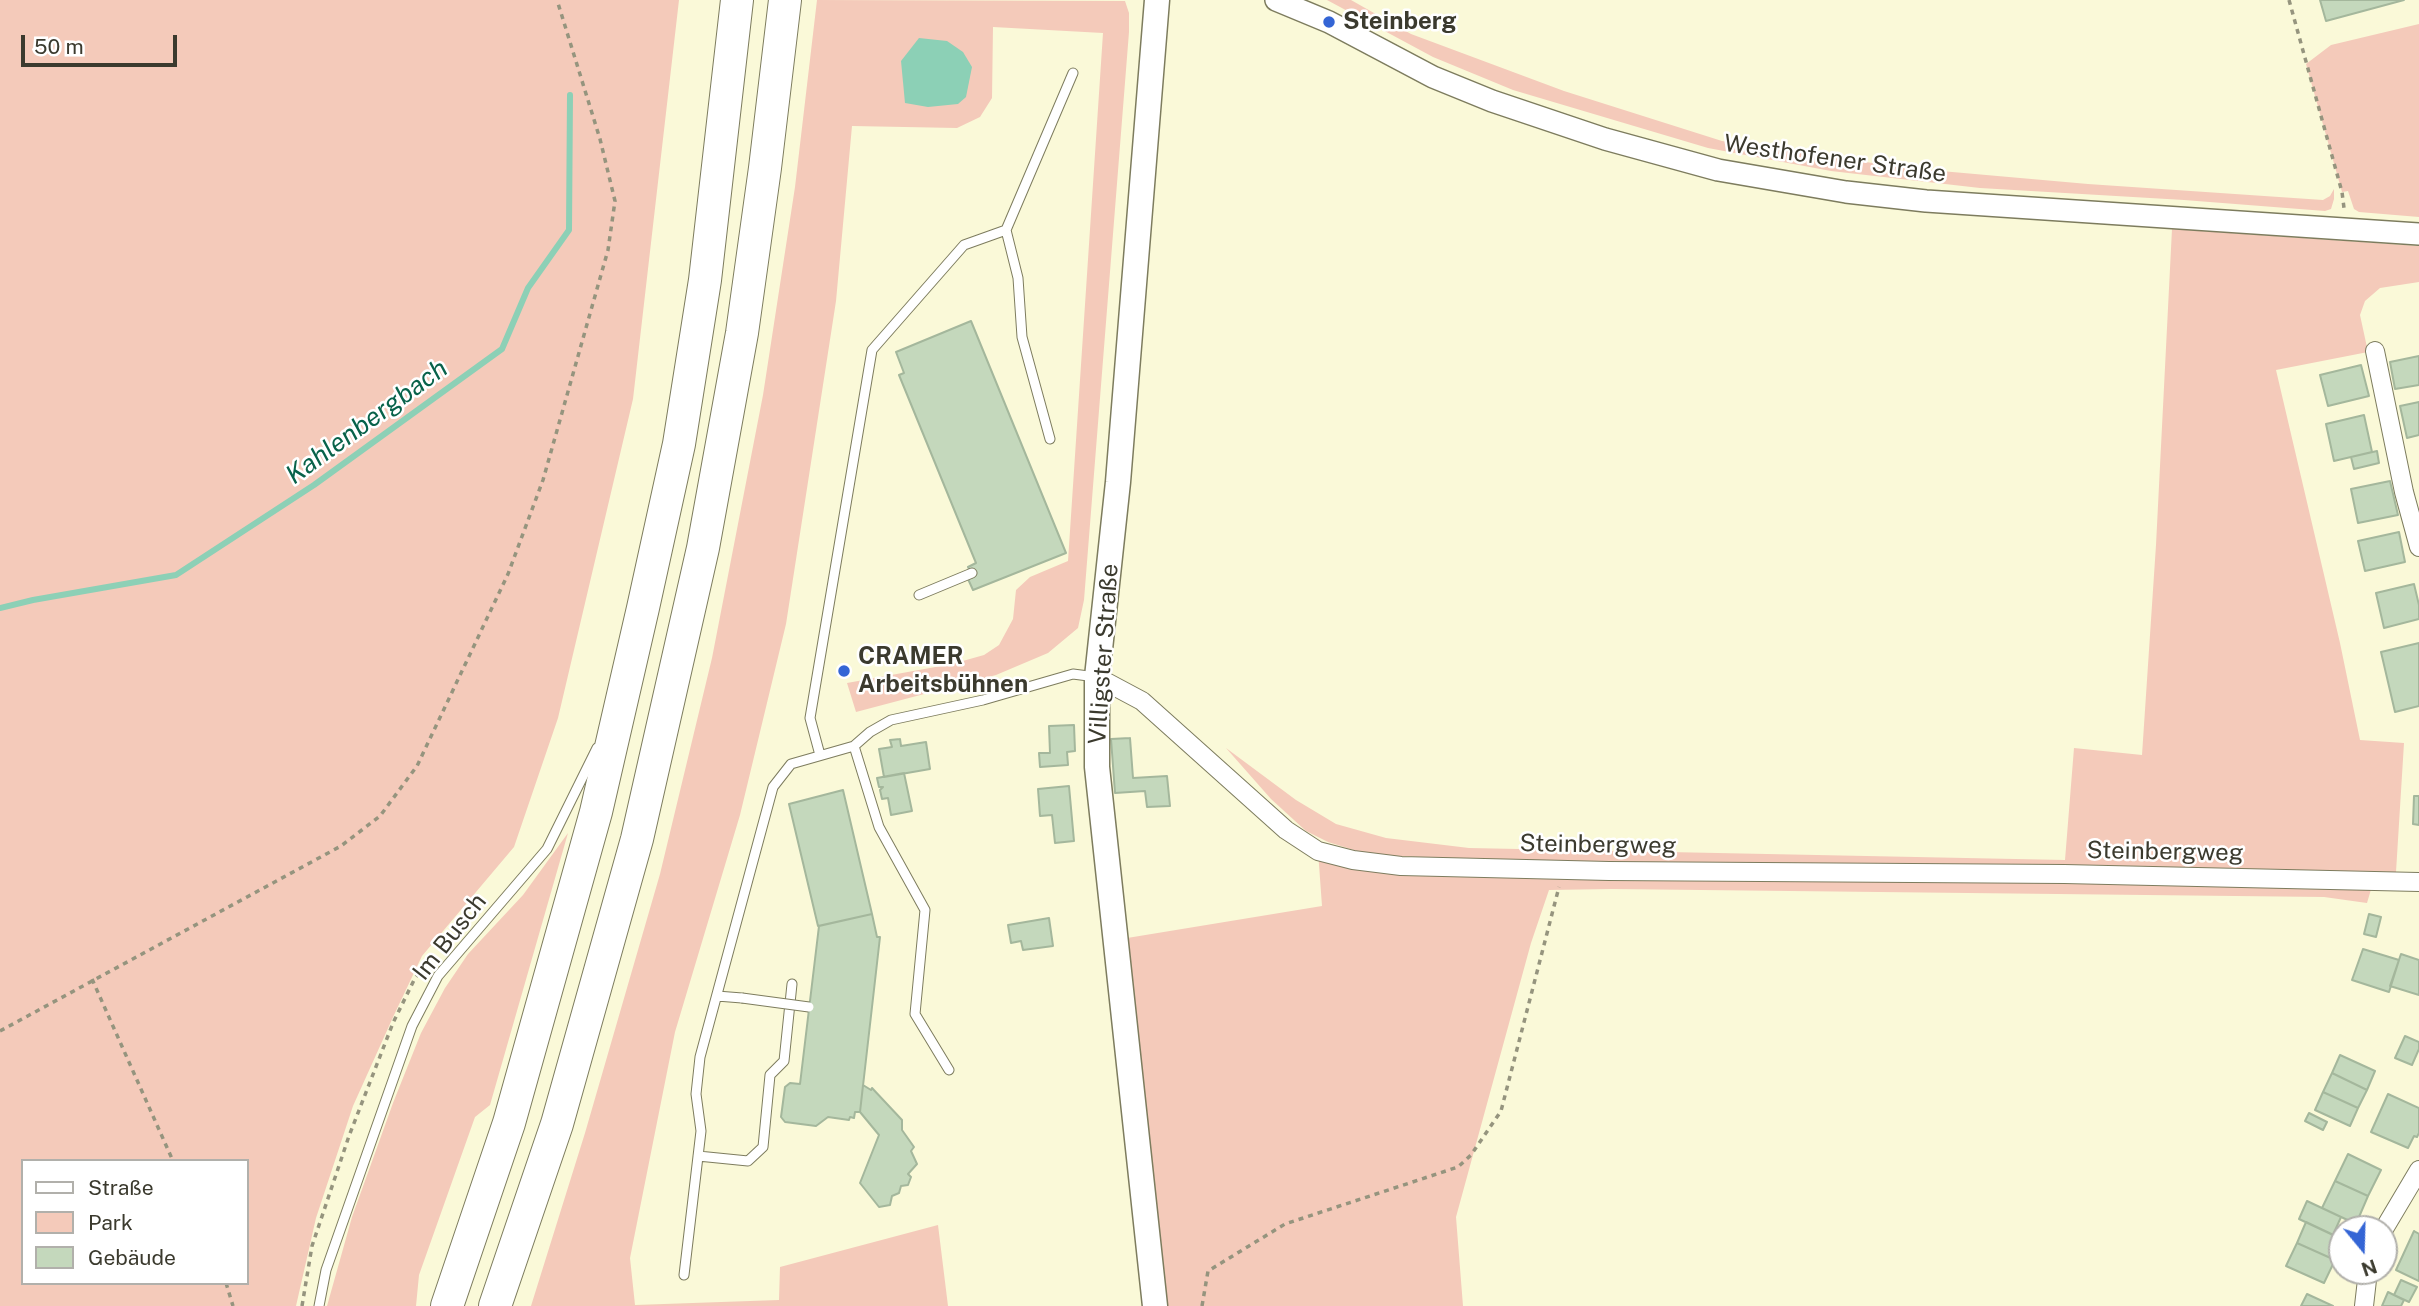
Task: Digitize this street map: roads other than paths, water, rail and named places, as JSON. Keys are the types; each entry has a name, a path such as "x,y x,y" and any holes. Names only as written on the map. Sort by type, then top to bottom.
{"highway":[{"path":"447,1306 517,1097 596,812 643,608 679,444 705,280 737,0"},
{"path":"495,1306 557,1124 637,839 703,548 742,333 785,0"}],"main road":[{"name":"Villigster Straße","path":"1155,1306 1097,766 1097,677 1119,468 1157,0"}],"street":[{"name":"Westhofener Straße","path":"1276,0 1329,22 1433,77 1492,102 1605,139 1718,170 1846,192 1926,201 2419,234"},
{"path":"2375,351 2404,492 2419,547"},
{"name":"Steinbergweg","path":"1097,677 1142,701 1286,830 1318,851 1353,860 1401,866 2064,874 2419,883"},
{"path":"2392,1215 2419,1170"},
{"path":"2364,1306 2366,1285"}],"lane":[{"path":"1049,439 1022,337 1018,278 1006,230 1073,73"},
{"path":"820,755 810,718 872,351 964,245 1006,230"},
{"path":"919,595 972,573"},
{"path":"625,643 643,608"},
{"name":"Steinbergweg","path":"854,747 870,732 891,720 983,700 1073,674 1097,677"},
{"name":"Im Busch","path":"319,1306 327,1270 412,1026 439,976 547,849 597,748 600,735"},
{"path":"684,1275 701,1131 696,1094 700,1057 773,787 791,764 854,747 879,827 925,910 915,1014 948,1070"},
{"path":"698,1156 747,1161 763,1147 770,1075 784,1061 792,984"},
{"path":"717,996 809,1007"}],"waterway":[{"name":"Kahlenbergbach","path":"0,608 176,575 314,485 502,349 528,288 569,230 570,95"}],"place":[{"name":"Steinberg","path":"1329,22"},
{"name":"CRAMER Arbeitsbühnen","path":"844,671"}]}
